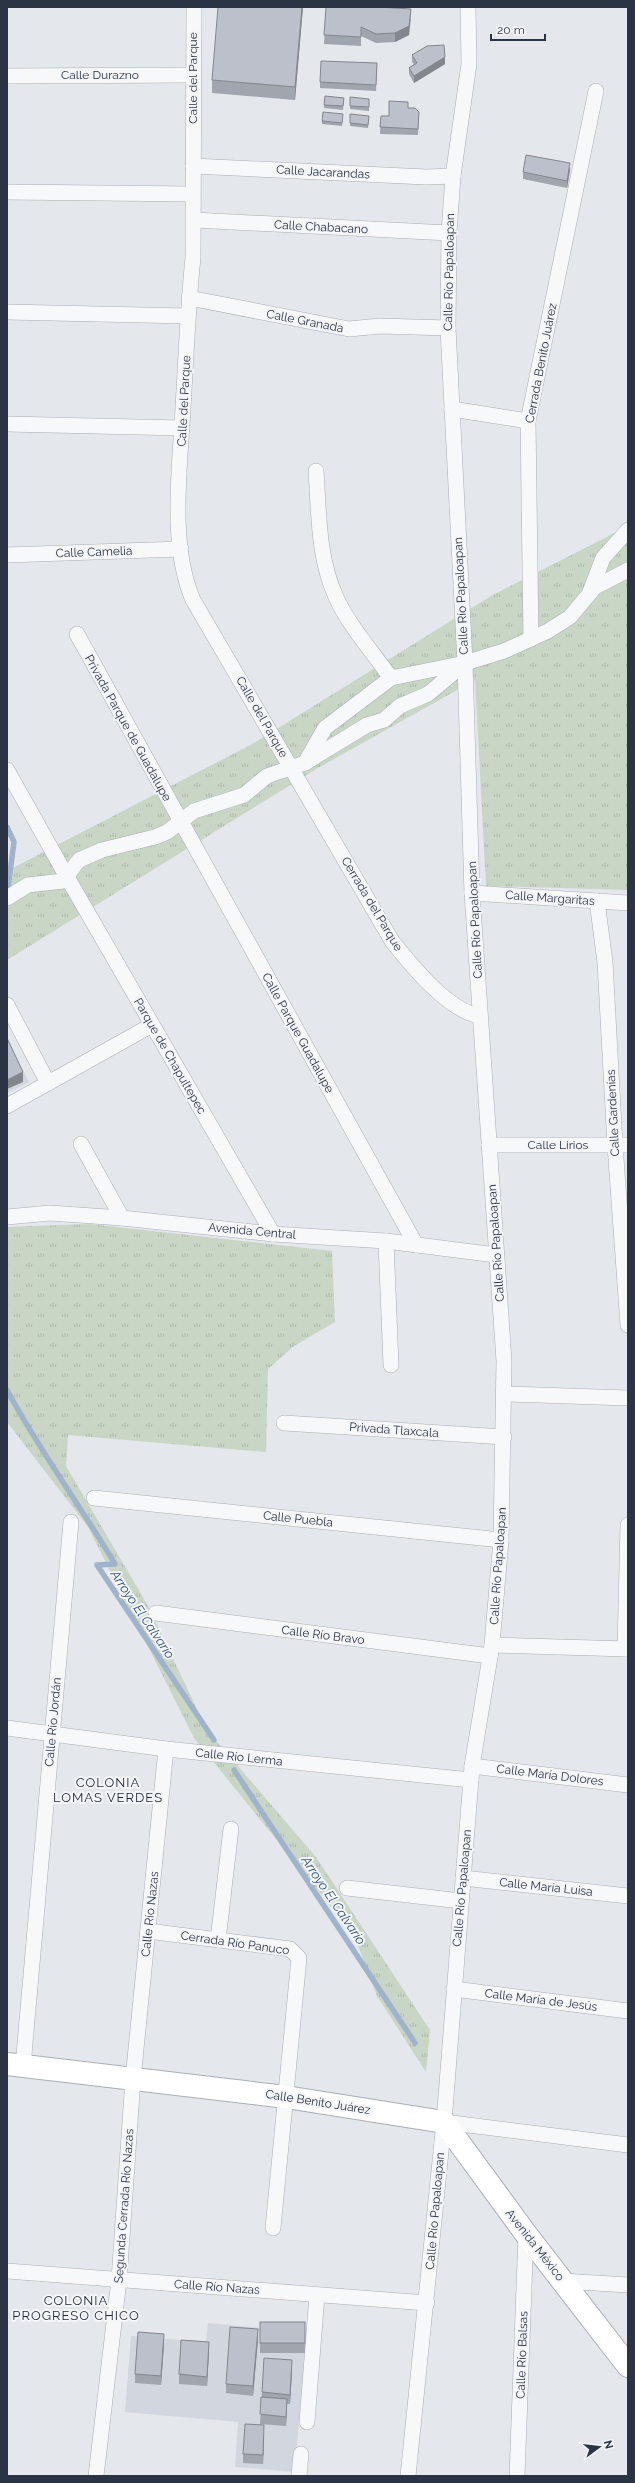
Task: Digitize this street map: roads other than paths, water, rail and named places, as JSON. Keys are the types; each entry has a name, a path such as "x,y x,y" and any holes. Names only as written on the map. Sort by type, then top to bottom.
{"street":[{"name":"Calle del Parque","path":"194,7 192,166 194,220 182,428 179,511 181,549 187,585 193,600 298,765"},
{"name":"Calle Río Papaloapan","path":"408,2476 427,2303 444,2122 471,1773 491,1650 501,1540 504,1437 505,1394 472,893 464,663 448,328 449,233 453,176 469,64 468,7"},
{"name":"Calle Durazno","path":"7,76 193,75"},
{"name":"Cerrada Benito Juárez","path":"531,639 528,421 596,91"},
{"name":"Calle Jacarandas","path":"192,166 426,177 453,176"},
{"path":"7,192 192,194"},
{"name":"Calle Chabacano","path":"194,220 449,233"},
{"name":"Calle Granada","path":"189,298 349,329 380,326 448,328"},
{"path":"7,312 188,316"},
{"path":"452,409 528,421"},
{"path":"7,424 182,428"},
{"path":"316,471 322,547 327,574 340,606 391,678"},
{"path":"590,592 603,558 628,530"},
{"name":"Calle Camelia","path":"7,555 181,549"},
{"path":"298,765 325,728 391,678 464,663 504,652 570,617 590,592 601,584 628,570"},
{"name":"Privada Parque de Guadalupe","path":"77,634 180,821"},
{"path":"7,898 28,885 56,883 66,877 74,863 86,856 102,850 155,837 168,832 194,811 244,796 267,776 298,765 367,725 384,720 400,706 428,694 464,663"},
{"name":"Cerrada del Parque","path":"298,765 396,947 431,985 468,1013 480,1016"},
{"name":"Parque de Chapultepec","path":"7,770 66,877 273,1234"},
{"name":"Calle Parque Guadalupe","path":"180,821 416,1245"},
{"name":"Calle Margaritas","path":"472,893 628,902"},
{"name":"Calle Gardenías","path":"597,901 605,962 621,1145 628,1325"},
{"path":"7,1005 48,1083"},
{"path":"7,1106 152,1025"},
{"path":"81,1144 122,1218"},
{"name":"Calle Lirios","path":"489,1145 621,1145"},
{"name":"Avenida Central","path":"7,1217 50,1213 122,1218 273,1234 386,1241 496,1255"},
{"path":"386,1241 391,1365"},
{"path":"505,1394 628,1398"},
{"name":"Privada Tlaxcala","path":"284,1423 504,1437"},
{"name":"Calle Puebla","path":"94,1498 501,1540"},
{"name":"Calle Río Jordán","path":"15,2065 52,1734 71,1522"},
{"path":"627,1649 628,1525"},
{"name":"Calle Río Bravo","path":"156,1613 491,1650 627,1649"},
{"name":"Calle Río Lerma","path":"7,1728 166,1749 471,1773"},
{"name":"Calle Río Nazas","path":"133,2078 166,1749"},
{"name":"Calle María Dolores","path":"471,1773 628,1785"},
{"path":"218,1940 231,1830"},
{"name":"Calle María Luisa","path":"463,1878 628,1896"},
{"path":"347,1888 461,1901"},
{"name":"Cerrada Río Panuco","path":"148,1932 290,1949 297,1954 299,1965 286,2097"},
{"name":"Calle María de Jesús","path":"454,1989 628,2011"},
{"name":"Calle Benito Juárez","path":"15,2065 286,2097 444,2122 628,2145"},
{"name":"Segunda Cerrada Río Nazas","path":"96,2476 119,2280 133,2078"},
{"path":"272,2228 286,2097"},
{"name":"Avenida México","path":"444,2122 526,2234 628,2366"},
{"name":"Calle Río Balsas","path":"518,2476 526,2234"},
{"name":"Calle Río Nazas","path":"7,2272 427,2303"},
{"path":"562,2280 628,2285"},
{"path":"307,2422 317,2295"},
{"path":"299,2476 301,2454"}],"waterway":[{"name":"Arroyo El Calvario","path":"7,827 14,842 7,895"},
{"name":"Arroyo El Calvario","path":"7,1390 32,1434 115,1564 97,1565 214,1740"},
{"name":"Arroyo El Calvario","path":"234,1770 415,2043"}],"district":[{"name":"COLONIA LOMAS VERDES","path":"108,1790"},
{"name":"COLONIA PROGRESO CHICO","path":"76,2308"}]}
